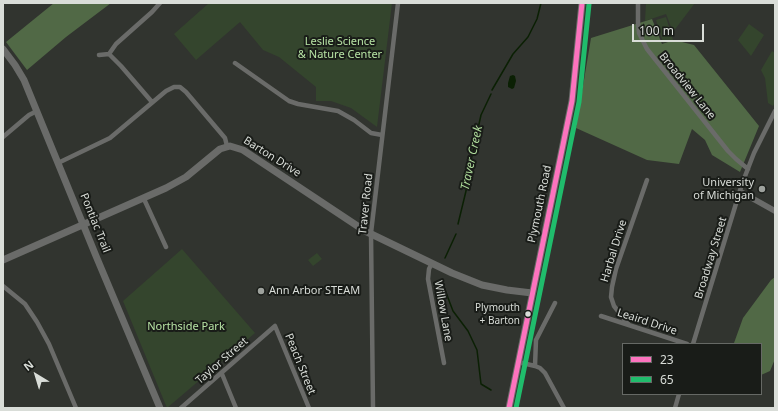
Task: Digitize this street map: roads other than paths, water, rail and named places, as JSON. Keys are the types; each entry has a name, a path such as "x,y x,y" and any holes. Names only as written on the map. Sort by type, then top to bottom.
{"main road":[{"name":"Plymouth Road","path":"509,408 572,101 582,3"},
{"name":"Pontiac Trail","path":"3,49 20,72 160,408"},
{"name":"Barton Drive","path":"3,260 144,199 177,183 220,149 228,146 243,150 365,230 454,274 482,285 532,294"}],"street":[{"path":"99,55 109,54 116,44 160,3"},
{"name":"Traver Road","path":"373,408 371,233 398,3"},
{"name":"Broadview Lane","path":"638,3 639,33 647,49 728,151 748,169"},
{"path":"109,54 152,102"},
{"path":"235,63 289,101 338,111 354,120 371,133 382,135"},
{"path":"58,162 110,138 152,102 171,88 177,87 182,89 225,138 228,146"},
{"path":"3,137 29,115 37,111"},
{"name":"Broadway Street","path":"693,343 748,169 762,136 775,111"},
{"name":"Harbal Drive","path":"630,325 614,306 611,297 612,287 616,269 647,180"},
{"path":"740,192 775,211"},
{"path":"144,199 166,248"},
{"name":"Willow Lane","path":"432,263 429,269 428,279 444,363"},
{"path":"3,286 25,304 37,322 49,344 76,408"},
{"path":"535,366 536,340 555,303"},
{"name":"Leaird Drive","path":"601,316 684,343"},
{"name":"Taylor Street","path":"181,408 222,374 275,326"},
{"name":"Peach Street","path":"275,326 309,408"},
{"path":"518,362 540,368 544,372 564,408"},
{"path":"222,374 236,408"},
{"path":"674,408 679,395"}],"waterway":[{"name":"Traver Creek","path":"492,90 513,54 528,37 537,19 541,3"},
{"name":"Traver Creek","path":"458,224 481,115 491,94"},
{"name":"Traver Creek","path":"445,258 456,234"},
{"name":"Traver Creek","path":"442,282 453,311 468,331 477,350 481,384 491,390"}],"place":[{"name":"University of Michigan","path":"762,189"},
{"name":"Ann Arbor STEAM","path":"261,291"},
{"name":"Plymouth + Barton","path":"528,314"}],"park label":[{"name":"Leslie Science & Nature Center","path":"340,48"},
{"name":"Northside Park","path":"186,327"}]}
